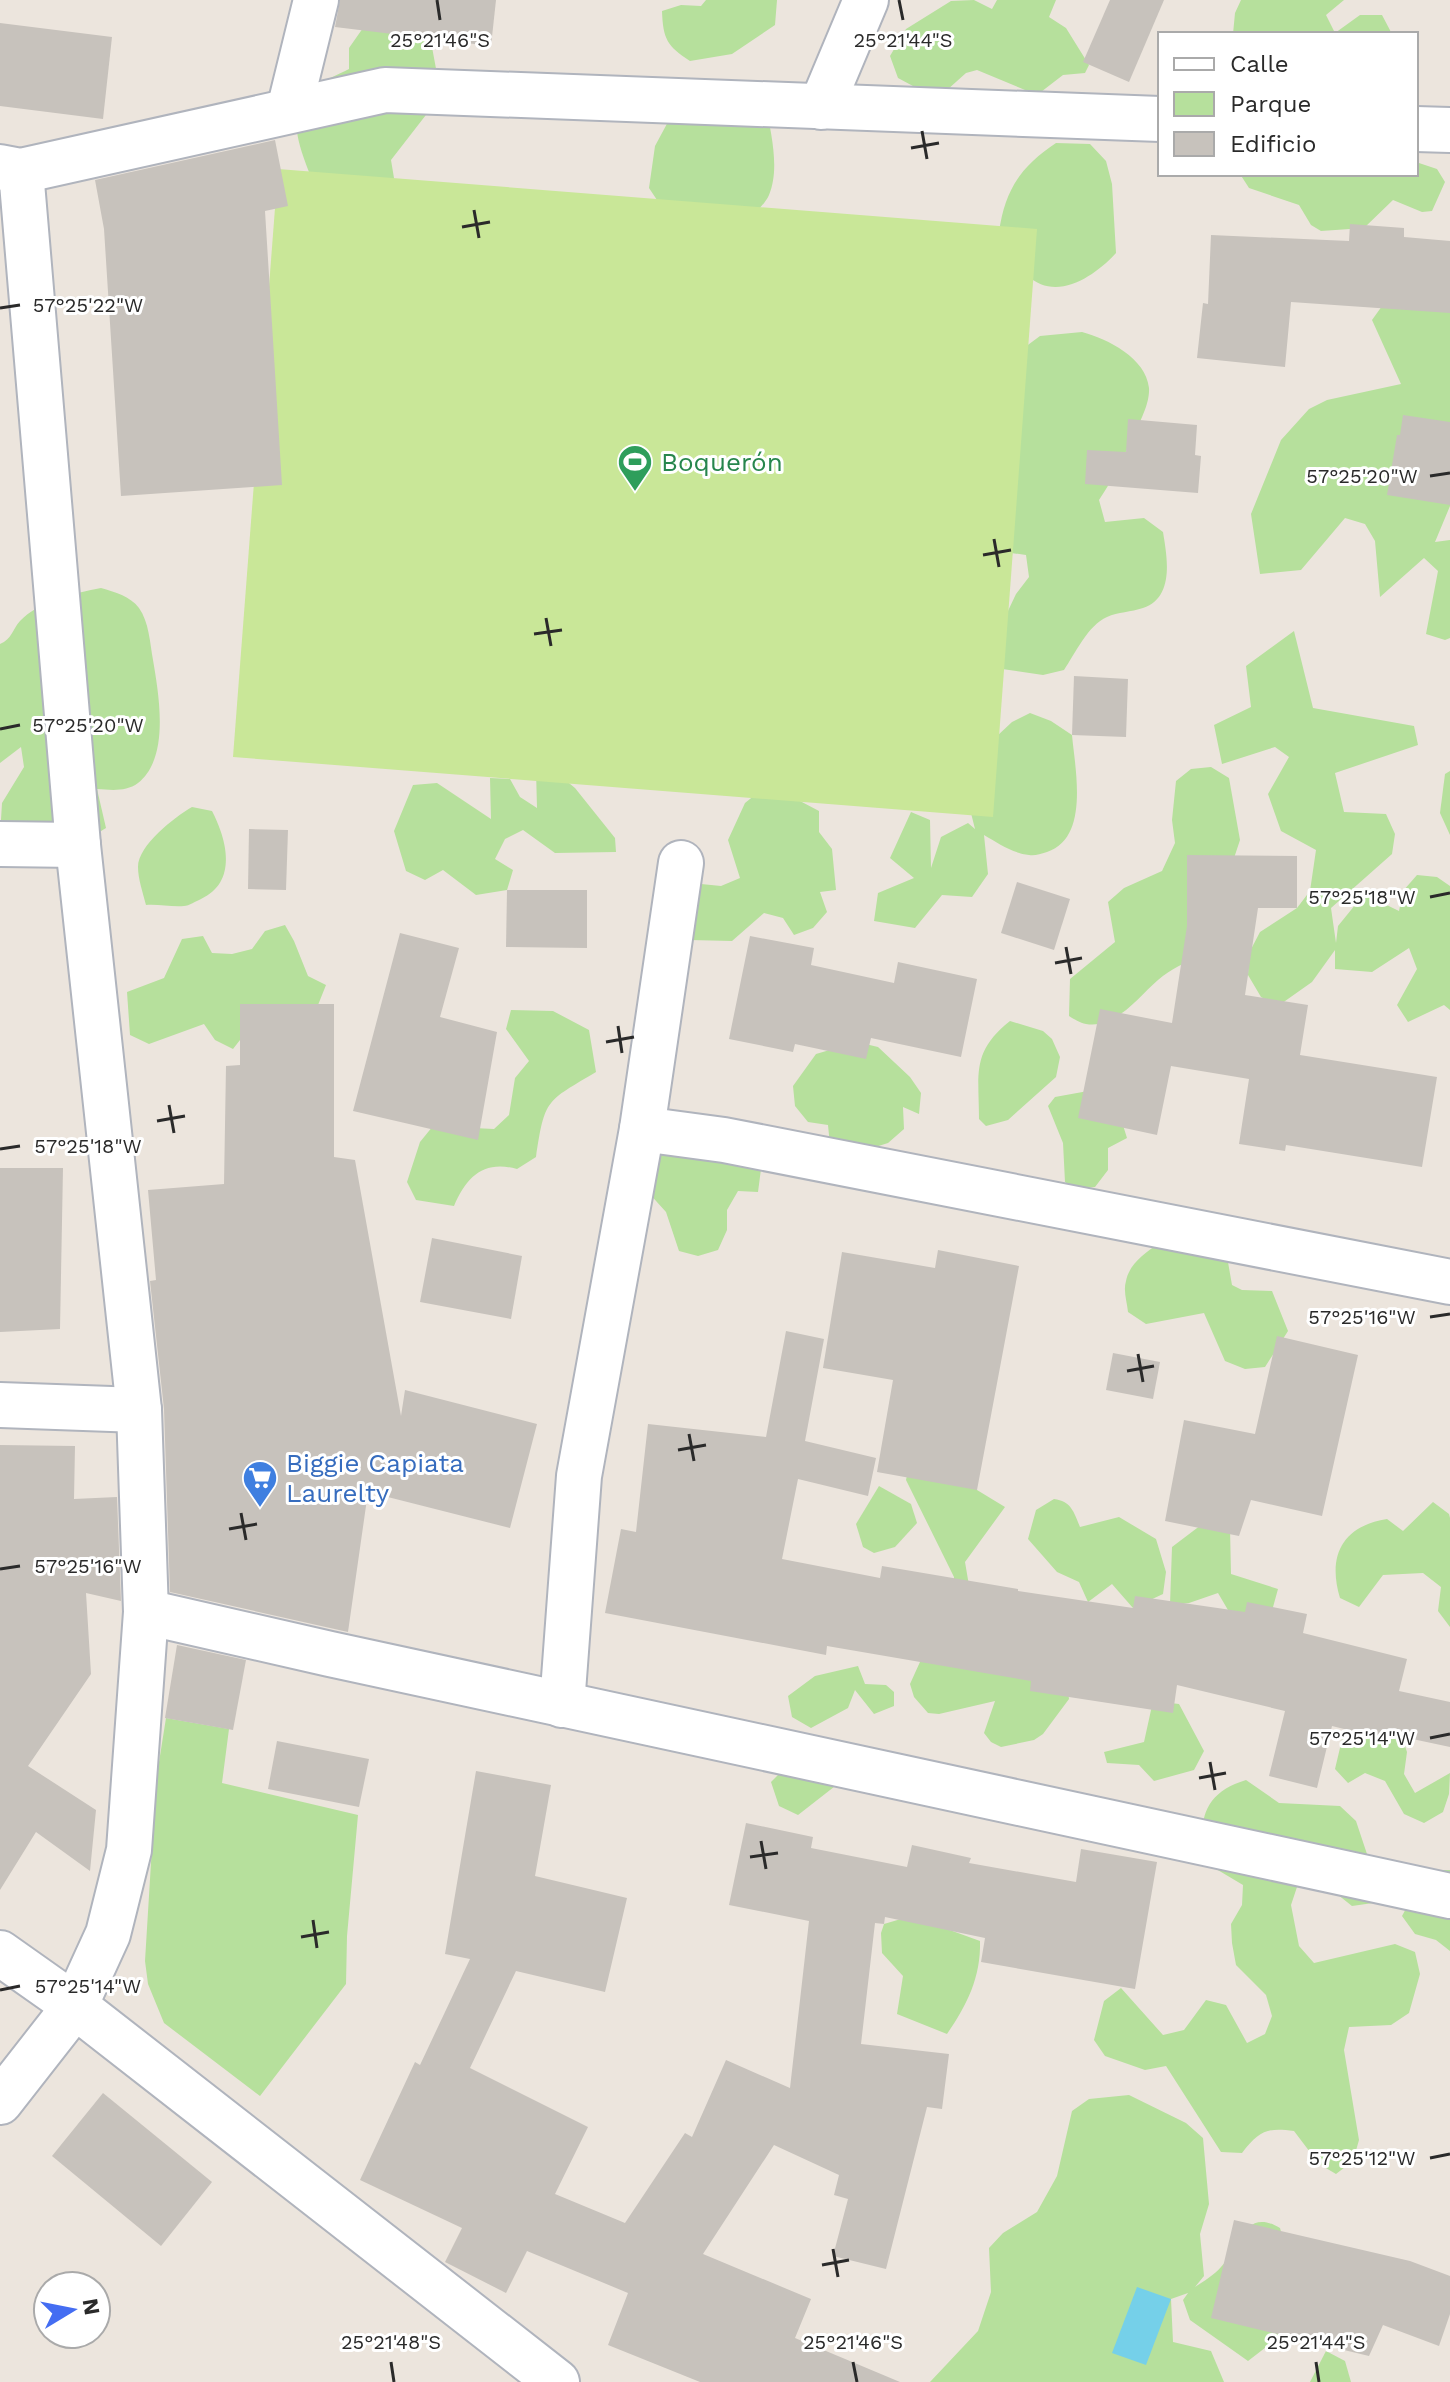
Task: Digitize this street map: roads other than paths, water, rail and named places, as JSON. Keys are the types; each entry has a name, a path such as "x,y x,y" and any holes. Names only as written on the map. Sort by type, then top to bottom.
{"street":[{"path":"289,110 316,0"},
{"path":"821,107 866,0"},
{"path":"0,2102 75,2006 108,1934 129,1850 146,1612 139,1410 78,845 11,169 385,90 1158,119"},
{"path":"1418,129 1450,130"},
{"path":"0,844 78,845"},
{"path":"562,1705 579,1476 642,1129 681,863"},
{"path":"642,1129 724,1140 1450,1282"},
{"path":"0,1405 139,1410"},
{"path":"146,1612 1450,1896"},
{"path":"0,1953 75,2006 557,2382"}],"water":[{"path":"1137,2287 1171,2299 1146,2365 1112,2353"}],"place":[{"name":"Boquerón","path":"635,493"},
{"name":"Biggie Capiata Laurelty","path":"260,1509"}]}
